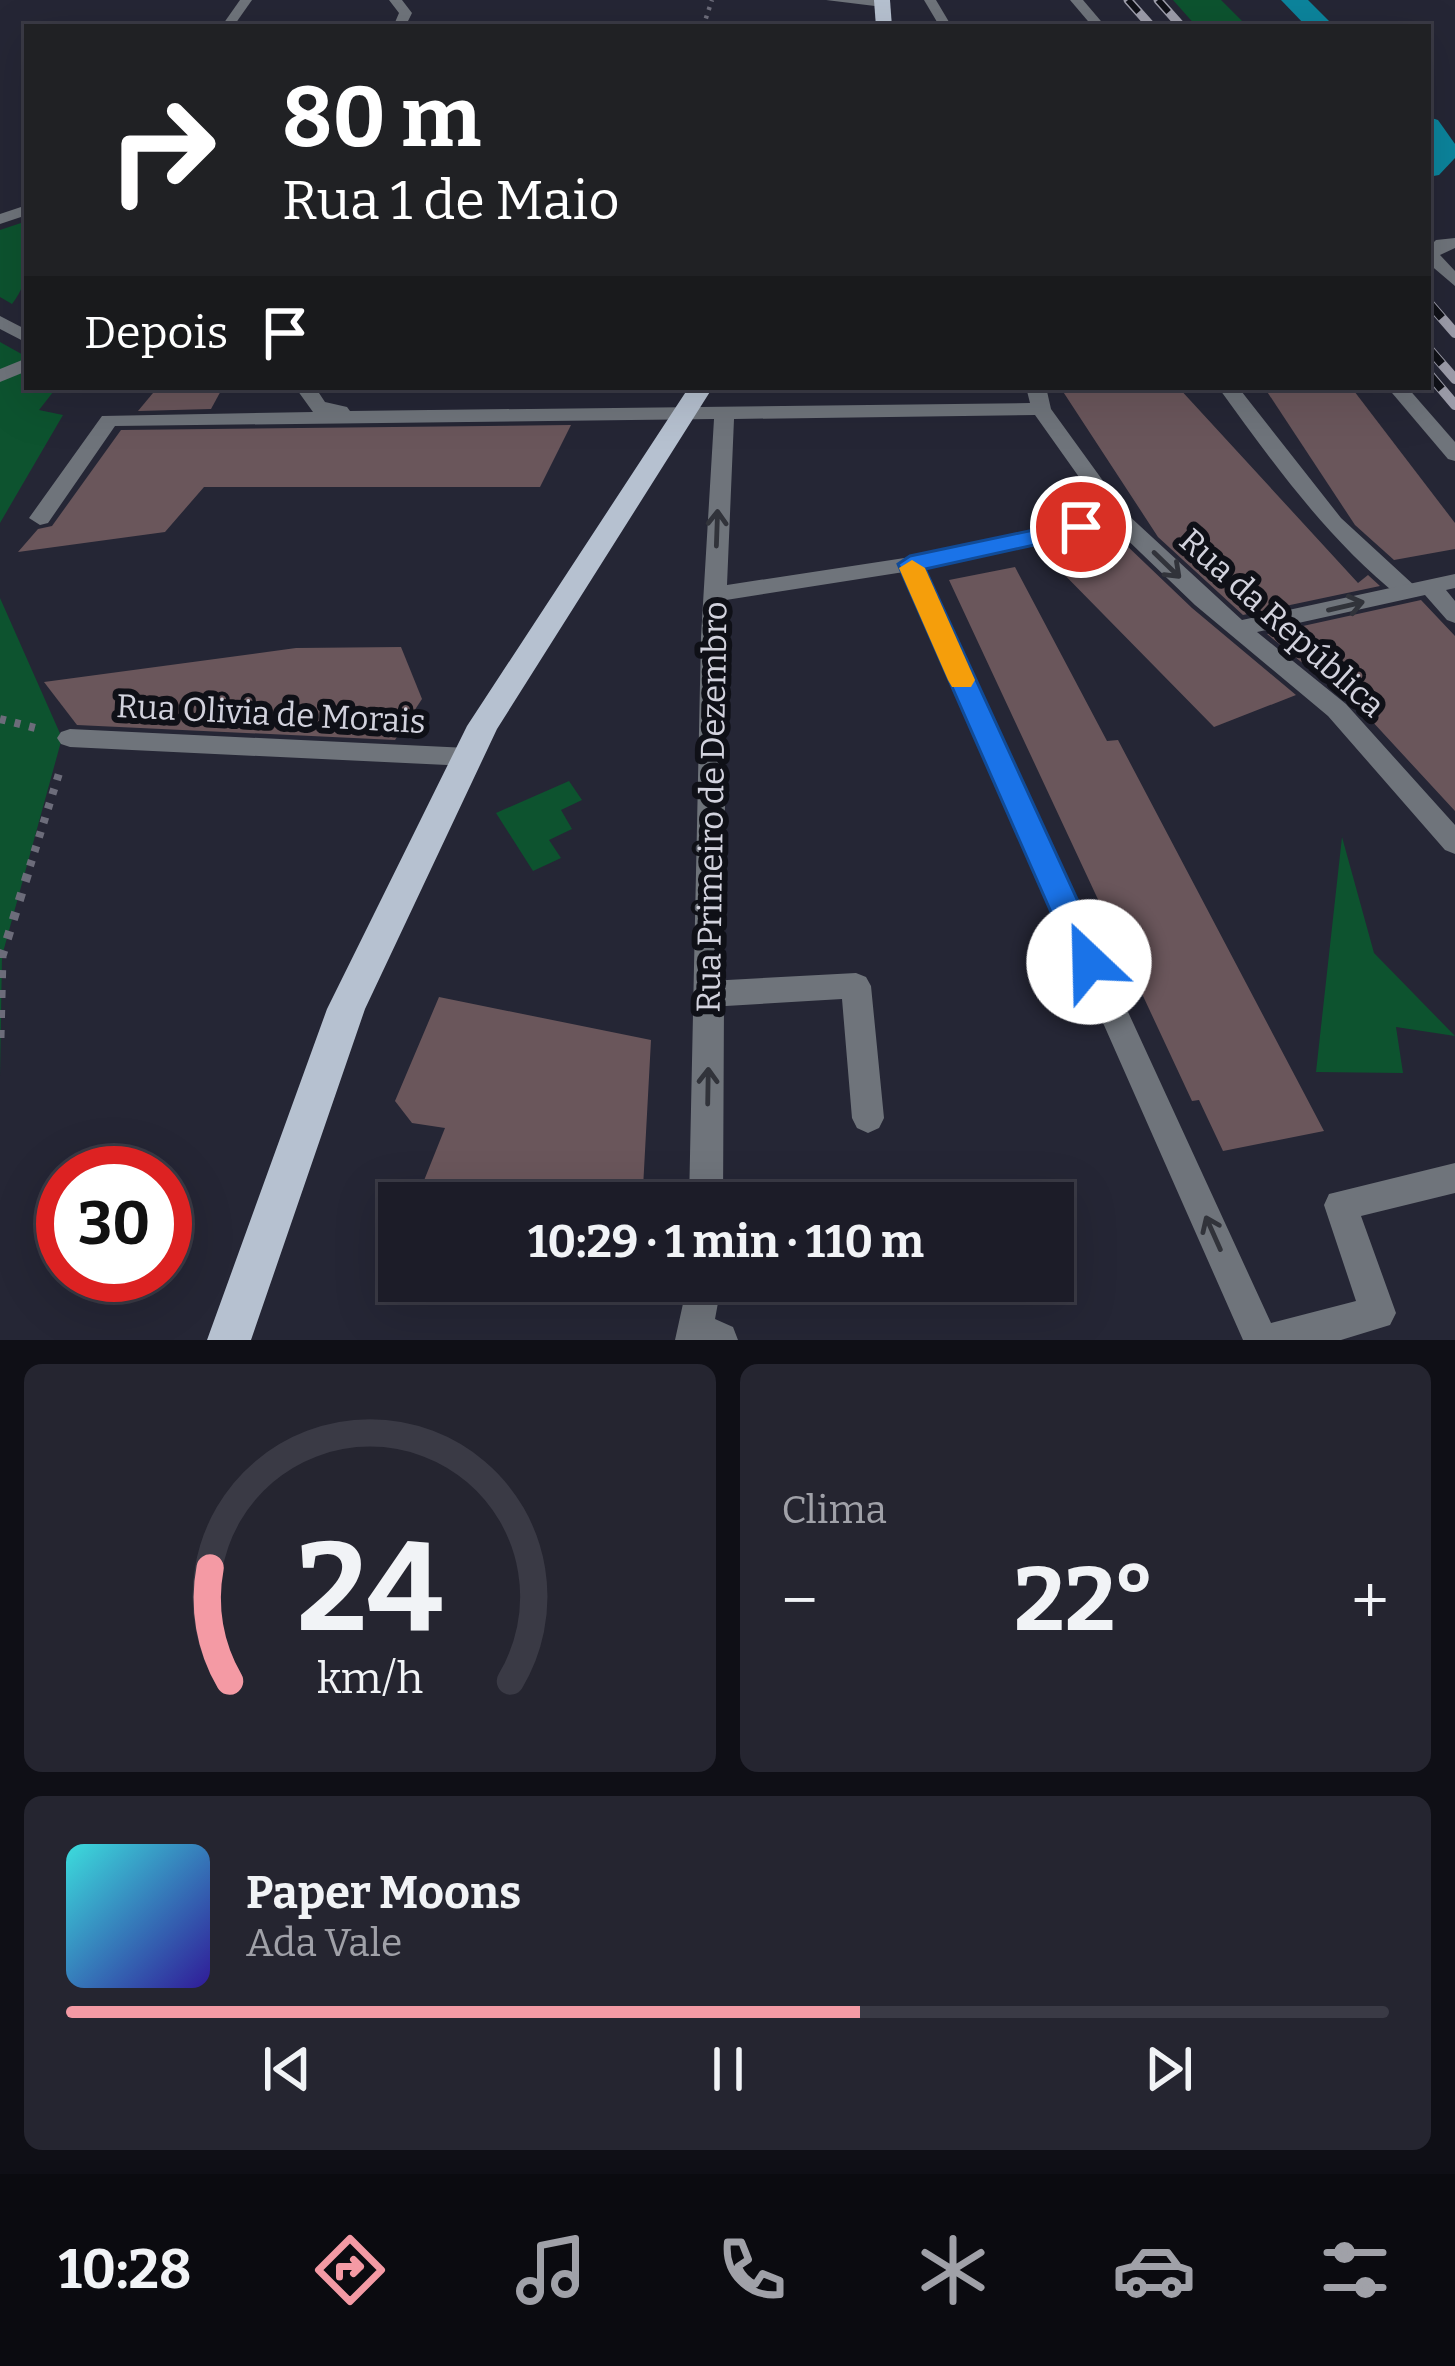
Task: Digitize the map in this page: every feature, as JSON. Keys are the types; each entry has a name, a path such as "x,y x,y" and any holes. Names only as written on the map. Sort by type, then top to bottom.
{"main road":[{"path":"229,1340 346,1009 483,726 703,404"}],"street":[{"path":"832,0 883,2"},
{"path":"1076,0 1097,24"},
{"path":"1431,256 1455,281"},
{"path":"307,390 318,407 367,417"},
{"path":"1230,390 1321,507 1382,573 1419,589 1455,615"},
{"path":"1399,390 1455,455"},
{"path":"40,518 109,420 1039,398"},
{"name":"Rua da República","path":"1039,398 1119,519 1237,628 1337,710 1455,843"},
{"name":"Rua Primeiro de Dezembro","path":"703,404 715,594 706,1182"},
{"path":"715,594 910,564 1119,519"},
{"path":"910,564 1261,1340"},
{"path":"1237,628 1455,581"},
{"name":"Rua Olivia de Morais","path":"70,737 468,758"},
{"path":"709,994 856,986 868,1118"},
{"path":"1272,1340 1378,1313 1341,1205 1455,1178"},
{"path":"698,1337 702,1302"}],"path":[{"path":"0,719 70,737 2,956 0,1038"}],"green space":[{"path":"1173,0 1221,0 1245,24 1194,24"},
{"path":"21,223 24,229 24,279 12,304 0,297 0,230"},
{"path":"0,342 24,355 24,390 55,390 39,410 63,415 0,523"},
{"path":"0,598 62,738 2,956 0,1076"},
{"path":"569,781 582,800 561,810 572,829 549,840 561,858 533,871 496,813"},
{"path":"1342,837 1374,953 1455,1036 1396,1027 1403,1073 1316,1072"}],"building":[{"path":"156,390 221,390 211,409 138,411"},
{"path":"1062,390 1181,390 1358,583 1368,575 1380,586 1243,615 1158,537"},
{"path":"1266,390 1353,390 1455,523 1455,549 1394,560 1355,525"},
{"path":"571,425 540,487 204,487 165,532 18,552 38,529 52,526 121,430"},
{"path":"1124,543 1192,608 1296,695 1214,727 1048,558"},
{"path":"1015,567 1107,741 1118,740 1324,1131 1223,1151 1199,1100 1192,1101 949,580"},
{"path":"1421,600 1455,636 1455,811 1334,680 1327,683 1267,634"},
{"path":"401,647 422,699 395,740 77,725 44,682 296,648"},
{"path":"439,997 651,1040 643,1182 423,1182 445,1128 412,1123 395,1101"}],"waterway":[{"path":"1293,0 1319,24"},
{"path":"1431,130 1445,151 1431,165"}],"railway":[{"path":"1128,0 1149,24"},
{"path":"1158,0 1179,24"},
{"path":"1431,305 1455,333"},
{"path":"1431,351 1455,379"},
{"path":"1431,377 1455,405"}],"slow traffic":[{"path":"912,568 961,680"}],"route":[{"path":"1081,527 910,564 1089,962"}]}
